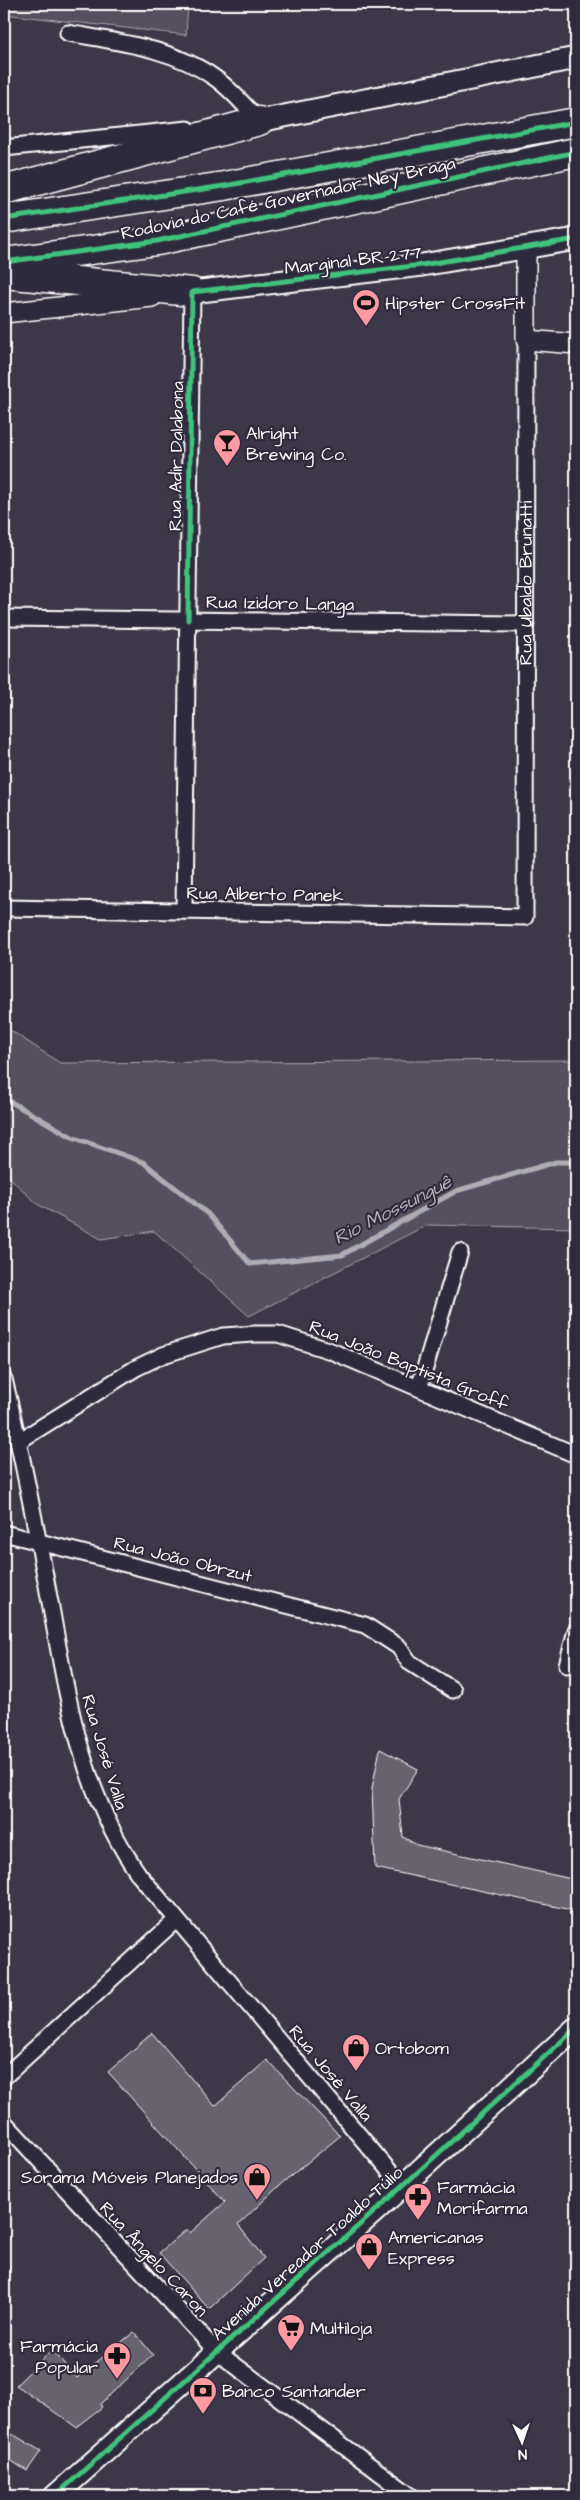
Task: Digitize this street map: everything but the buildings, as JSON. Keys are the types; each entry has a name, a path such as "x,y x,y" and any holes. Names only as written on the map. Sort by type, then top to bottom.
{"highway":[{"path":"5,189 259,122"},
{"name":"Rodovia do Café Governador Ney Braga","path":"4,219 224,186 576,122"},
{"name":"Rodovia do Café Governador Ney Braga","path":"4,262 157,241 576,152"},
{"path":"4,274 192,292"}],"main road":[{"path":"259,122 576,58"},
{"name":"Marginal BR-277","path":"192,292 377,272 576,239"},
{"name":"Avenida Vereador Toaldo Túlio","path":"55,2496 576,2028"}],"street":[{"path":"68,33 164,53 191,64 215,78 234,94 259,122"},
{"path":"4,148 259,122"},
{"name":"Rua Ubaldo Brunatti","path":"525,917 526,248"},
{"name":"Marginal BR-277","path":"4,313 192,292"},
{"name":"Rua Adir Dalabona","path":"184,911 192,292"},
{"path":"526,340 576,344"},
{"name":"Rua Izidoro Langa","path":"4,618 526,624"},
{"name":"Rua Alberto Panek","path":"4,908 525,917"},
{"path":"419,1388 460,1252"},
{"name":"Rua João Baptista Groff","path":"18,1441 136,1368 186,1347 223,1336 278,1334 305,1341 576,1455"},
{"name":"Rua José Valla","path":"4,1379 18,1441 64,1680 82,1752 106,1820 122,1850 176,1920 402,2186"},
{"name":"Rua João Obrzut","path":"4,1533 371,1628 399,1647 409,1662 453,1690"},
{"path":"566,1665 576,1630"},
{"path":"4,2076 176,1920"},
{"name":"Rua Ângelo Caron","path":"4,2122 216,2352 411,2496"}],"shaded area":[{"path":"4,4 188,4 186,35 4,14"},
{"path":"4,1026 60,1063 576,1060 576,1228 427,1225 249,1316 154,1231 101,1239 37,1204 4,1172"}],"waterway":[{"name":"Rio Mossunguê","path":"4,1098 72,1137 143,1162 208,1214 250,1264 342,1255 456,1191 556,1162 576,1162"}],"cycle path":[{"path":"4,219 224,186 576,122"},
{"path":"4,262 157,241 576,152"},
{"path":"188,620 192,292 422,265 576,239"},
{"path":"55,2496 374,2212 576,2028"}],"place":[{"name":"Hipster CrossFit","path":"366,327"},
{"name":"Alright Brewing Co.","path":"227,467"},
{"name":"Ortobom","path":"356,2072"},
{"name":"Sorama Móveis Planejados","path":"257,2201"},
{"name":"Farmácia Morifarma","path":"418,2221"},
{"name":"Americanas Express","path":"369,2271"},
{"name":"Multiloja","path":"291,2352"},
{"name":"Farmácia Popular","path":"117,2380"},
{"name":"Banco Santander","path":"203,2415"}]}
